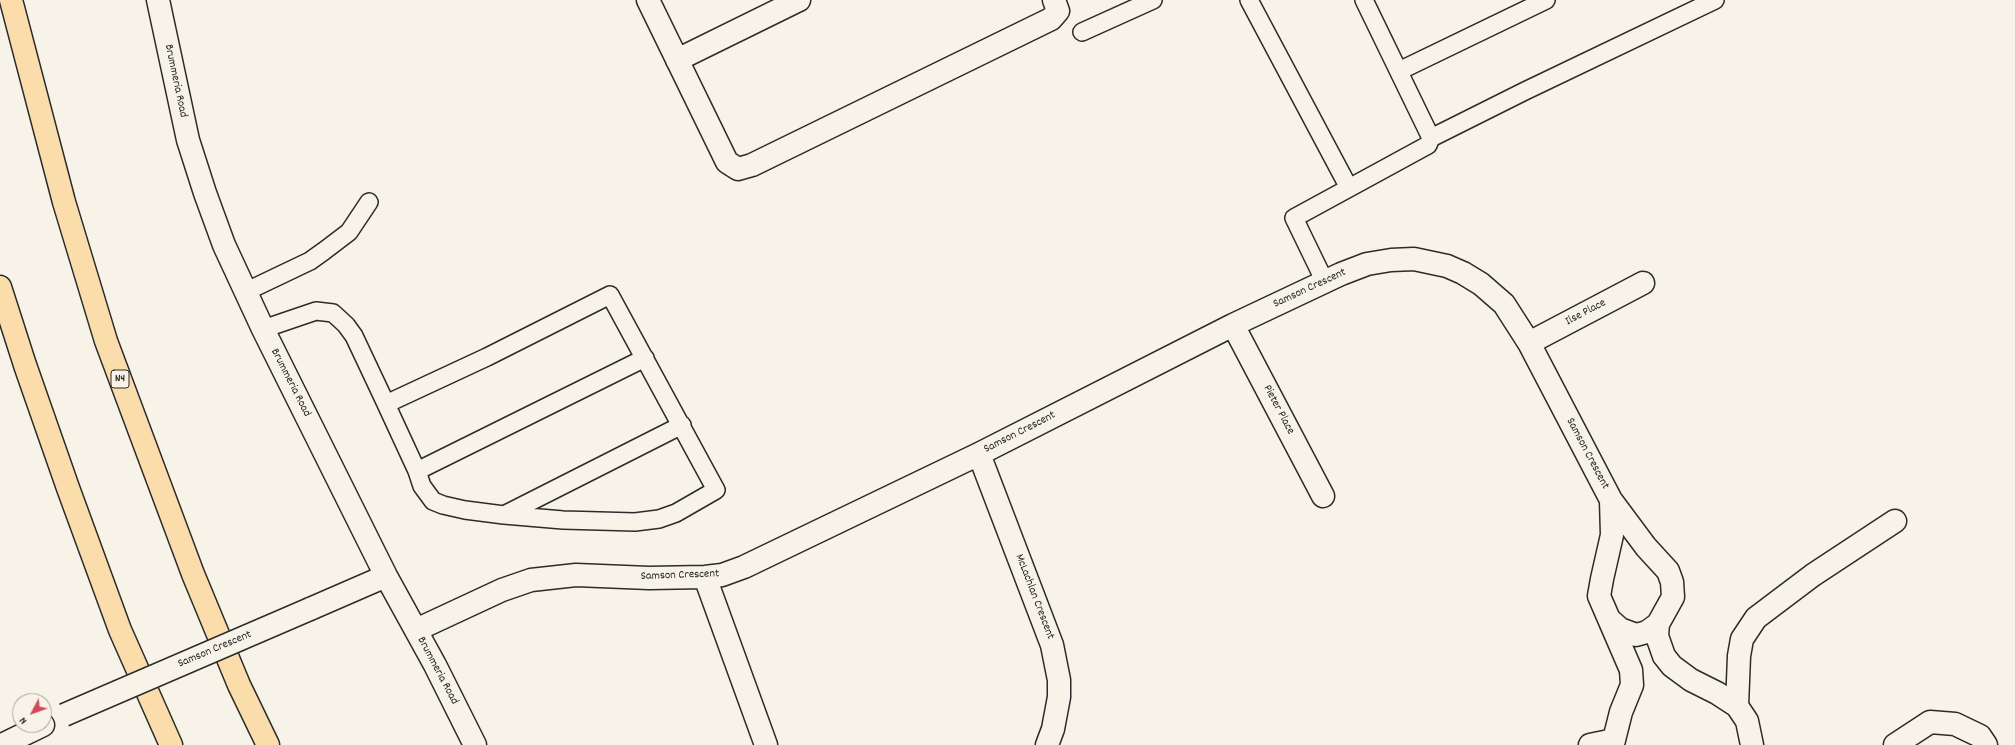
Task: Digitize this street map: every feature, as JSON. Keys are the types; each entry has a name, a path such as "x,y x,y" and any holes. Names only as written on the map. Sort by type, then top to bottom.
{"highway":[{"name":"N4","path":"11,0 64,202 106,341 193,574 239,685 268,745"},
{"path":"0,287 68,488 120,630 171,745"}],"street":[{"name":"Brummeria Road","path":"158,0 190,146 216,222 245,292 386,576 416,630 475,745"},
{"path":"648,0 727,162 738,169 752,165 1051,19 1058,11 1054,0"},
{"path":"677,60 799,0"},
{"name":"Samson Crescent","path":"416,630 502,590 541,578 576,575 649,578 705,577 722,575 744,567 979,454 1233,325 1325,282 1367,264 1391,260 1414,259 1447,266 1474,279 1494,294 1504,304 1529,343 1611,500 1646,547 1668,571 1674,591 1671,604 1658,624"},
{"name":"Ilse Place","path":"1529,343 1643,283"},
{"name":"Pieter Place","path":"1233,325 1323,496"},
{"name":"McLachlan Crescent","path":"979,454 1052,645 1059,680 1059,697 1054,729 1047,745"},
{"path":"1590,745 1617,743 1621,712 1632,685 1631,670 1600,596 1602,579 1612,534 1611,500"},
{"path":"1737,706 1738,656 1742,639 1756,618 1813,575 1895,520"},
{"name":"Samson Crescent","path":"52,721 386,576"},
{"path":"705,577 766,745"},
{"path":"1610,620 1620,629 1636,635 1647,632 1658,624"},
{"path":"1658,624 1657,636 1659,646 1664,656 1672,666 1691,680 1718,693 1737,706 1747,721 1752,745"},
{"path":"1895,745 1930,722 1955,724 1980,736 1986,745"},
{"name":"Samson Crescent","path":"2,745 27,733"}],"lane":[{"path":"1082,32 1153,0"},
{"path":"1249,0 1349,188"},
{"path":"1399,71 1546,0"},
{"path":"1325,282 1294,218 1428,145 1432,138 1715,0"},
{"path":"1365,1 1432,138"},
{"path":"245,292 310,261 324,252 349,232 369,202"},
{"path":"263,329 316,311 333,313 346,325 354,336 417,471 422,486 433,501 465,510 504,515 612,523 659,519 676,513 716,490 610,295 487,357 386,404"},
{"path":"417,471 645,358"},
{"path":"504,515 682,425"}]}
